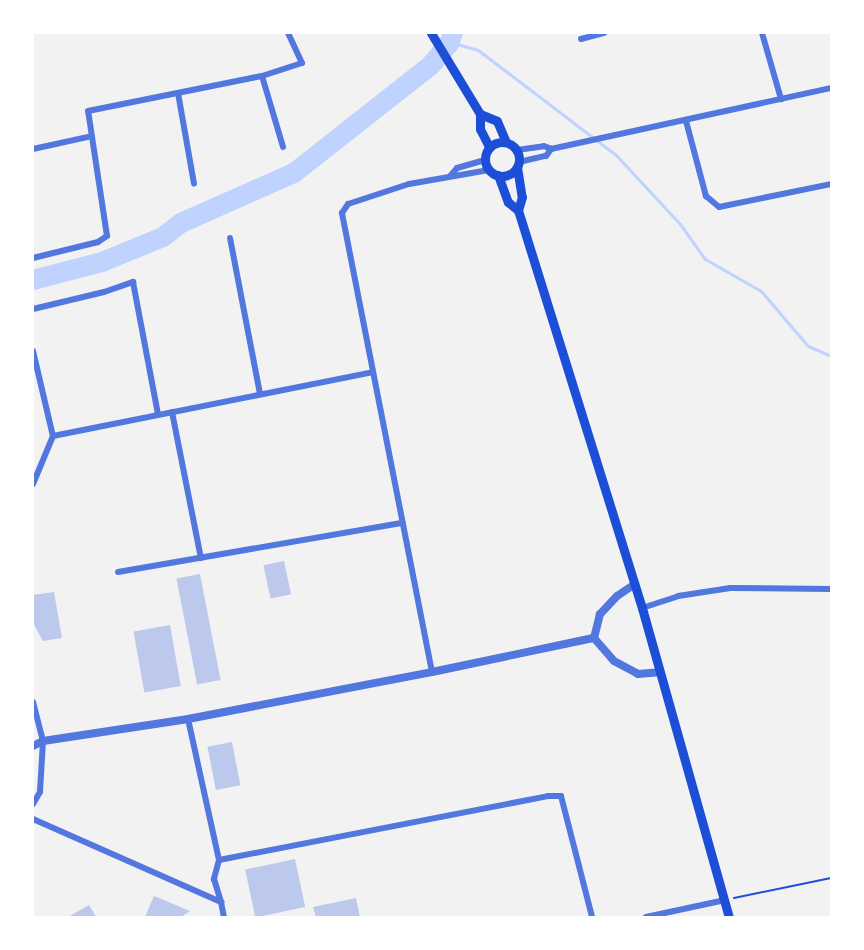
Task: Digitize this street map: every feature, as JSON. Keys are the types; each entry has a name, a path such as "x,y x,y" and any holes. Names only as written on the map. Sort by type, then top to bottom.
{"main road":[{"path":"431,33 480,114 480,129 489,147"},
{"path":"480,114 497,121 506,142 517,150 522,197 518,210"},
{"path":"506,142 497,142 489,147 485,160 489,170 498,176 508,202 518,210 635,584 729,917"},
{"path":"498,176 509,174 518,165"}],"street":[{"path":"33,258 98,242 107,236 88,111 262,76 302,63 288,33"},
{"path":"581,39 604,33"},
{"path":"762,33 781,99"},
{"path":"262,76 283,147"},
{"path":"517,150 544,146 551,149 578,144 831,88"},
{"path":"178,93 194,184"},
{"path":"686,121 706,196 719,207 831,184"},
{"path":"33,149 92,136"},
{"path":"518,165 546,156 551,149"},
{"path":"451,175 457,168 485,160"},
{"path":"432,672 342,213 348,204 409,184 489,170"},
{"path":"230,238 260,394"},
{"path":"33,309 104,292 133,282 158,414"},
{"path":"33,351 36,379 52,436 33,484"},
{"path":"52,436 372,372"},
{"path":"172,412 201,558"},
{"path":"118,572 403,523"},
{"path":"594,638 600,614 617,596 635,584"},
{"path":"642,608 678,596 730,588 831,589"},
{"path":"33,740 43,741 189,719 594,638"},
{"path":"594,638 614,661 638,674 659,672"},
{"path":"33,702 43,741 40,792 33,804"},
{"path":"189,719 219,860 214,879 224,917"},
{"path":"33,746 43,741"},
{"path":"219,860 548,796 561,796 592,917"},
{"path":"33,819 221,902"},
{"path":"646,917 725,900"}],"path":[{"path":"725,900 831,878"}],"building":[{"path":"284,561 291,594 271,599 263,565"},
{"path":"200,574 221,680 197,685 176,579"},
{"path":"54,592 62,638 43,641 33,623 33,595"},
{"path":"170,625 181,686 144,692 134,631"},
{"path":"232,742 240,785 216,790 207,747"},
{"path":"295,859 305,907 255,917 245,870"},
{"path":"154,896 190,911 181,917 145,917"},
{"path":"356,898 360,917 316,917 313,907"},
{"path":"89,905 96,917 68,917"}],"waterway":[{"path":"33,280 102,262 163,237 181,223 294,173 431,65 450,42 453,33"},
{"path":"450,42 478,50 617,156 680,224 705,259 761,291 808,346 831,356"}]}
